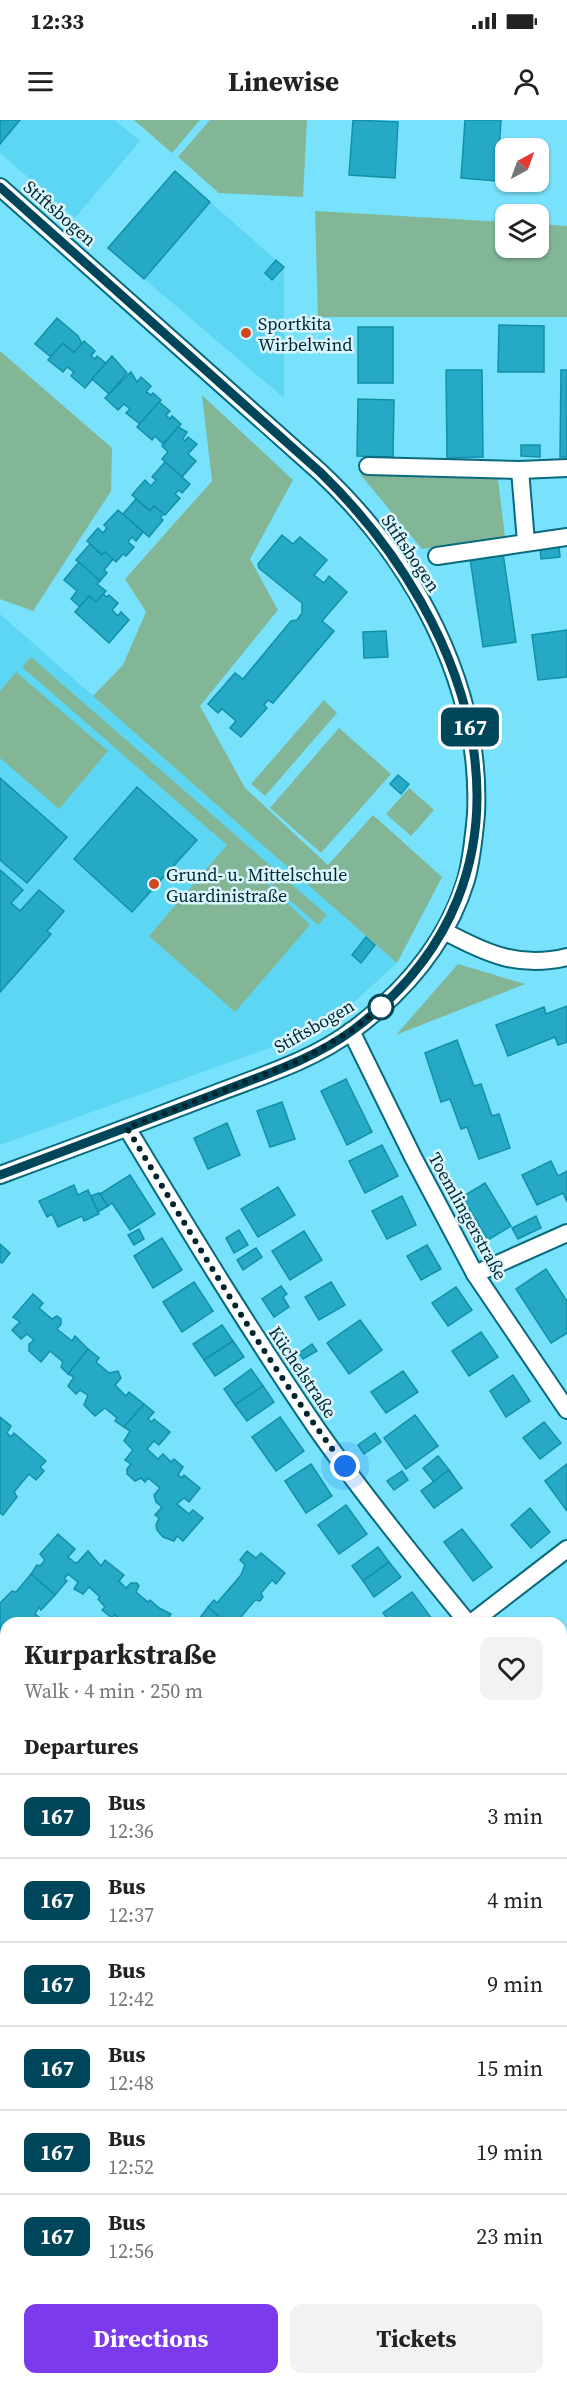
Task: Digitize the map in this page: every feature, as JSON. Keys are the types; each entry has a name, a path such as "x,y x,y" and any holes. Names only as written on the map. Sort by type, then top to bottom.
{"street":[{"name":"Stiftsbogen","path":"0,187 326,477 366,521 400,567 430,616 453,669 474,744 477,788 474,838 466,880 444,931 414,975 351,1031 302,1060 127,1128 0,1174"},
{"path":"368,466 520,470 567,468"},
{"path":"520,470 526,542"},
{"path":"437,556 567,537"},
{"path":"444,931 479,950 516,961 558,960 567,957"},
{"name":"Toemlingerstraße","path":"351,1031 413,1157 475,1274 567,1410"},
{"name":"Küchelstraße","path":"127,1128 233,1302 318,1430 411,1554 465,1617"},
{"path":"475,1274 567,1233"},
{"path":"478,1617 567,1549"}],"shaded area":[{"path":"0,120 115,120 140,141 75,218 0,153"},
{"name":"Sportkita Wirbelwind","path":"175,171 284,267 284,398 108,248"},
{"name":"Grund- u. Mittelschule Guardinistraße","path":"0,614 397,963 325,1028 0,1145"}],"green space":[{"path":"134,120 200,120 172,153"},
{"path":"210,120 307,120 303,197 219,193 178,157"},
{"path":"315,211 495,221 495,258 549,258 549,225 567,226 567,317 318,317"},
{"path":"0,351 112,448 111,491 33,611 0,599"},
{"path":"202,395 293,480 250,559 278,610 200,706 245,788 328,865 373,815 442,877 397,963 93,696 123,665 146,612 125,579 212,481"},
{"path":"497,472 505,537 422,549 360,474"},
{"path":"31,657 327,915 318,925 240,857 310,925 235,1012 149,936 227,845 22,667"},
{"path":"16,672 108,751 59,809 0,758 0,691"},
{"path":"324,700 337,713 265,796 251,784"},
{"path":"339,728 391,774 321,853 270,808"},
{"path":"409,788 434,810 411,836 386,814"},
{"path":"458,964 525,984 396,1035"}],"building":[{"path":"0,120 20,120 0,144"},
{"path":"353,120 398,122 395,178 349,175"},
{"path":"465,120 501,120 500,138 495,138 495,181 461,178"},
{"path":"175,171 210,202 144,279 108,248"},
{"path":"276,260 284,267 272,280 265,273"},
{"path":"57,318 78,336 82,344 74,353 63,343 51,357 35,344"},
{"path":"499,325 544,326 544,372 498,372"},
{"path":"358,327 393,327 393,383 358,383"},
{"path":"84,341 95,351 91,356 95,359 97,356 106,363 85,388 71,376 74,372 67,367 63,372 48,360 63,343 74,353"},
{"path":"112,356 127,373 109,394 92,379"},
{"path":"446,370 482,370 483,457 447,458"},
{"path":"561,370 567,370 567,457 560,457"},
{"path":"131,372 137,382 141,377 151,386 146,392 151,395 153,393 161,400 140,424 126,413 130,409 124,404 118,410 105,398"},
{"path":"358,399 394,400 393,457 357,456"},
{"path":"159,402 170,411 166,415 170,419 172,416 181,424 163,444 155,436 152,440 137,427"},
{"path":"178,427 187,432 183,439 185,441 188,437 197,444 188,454 196,461 182,477 162,459 168,452 162,446"},
{"path":"521,445 540,445 540,457 521,456"},
{"path":"165,462 190,484 182,493 179,490 175,494 180,498 165,515 154,506 150,511 132,495 145,480 151,486 156,480 152,477"},
{"path":"136,499 150,511 154,506 164,514 160,517 163,520 149,537 123,514"},
{"path":"118,510 143,532 136,541 132,537 128,542 134,547 116,562 105,552 102,555 87,541 98,528 103,533 107,528 104,525"},
{"path":"282,535 293,544 300,537 327,560 314,575 324,583 329,576 347,592 322,621 334,631 273,703 268,700 264,705 267,708 241,737 230,728 236,721 222,709 218,713 208,704 235,673 243,679 291,621 297,620 302,613 302,603 259,568 258,564"},
{"path":"90,544 102,555 105,552 113,559 104,570 107,573 100,581 76,560"},
{"path":"559,546 560,557 541,559 540,548"},
{"path":"503,553 516,642 483,647 470,558"},
{"path":"79,562 100,581 97,584 106,591 96,602 89,596 80,607 71,599 77,591 64,580"},
{"path":"103,594 107,597 109,595 118,603 112,610 118,616 121,612 129,620 109,643 75,612 89,596 96,602"},
{"path":"567,630 567,677 538,680 532,635"},
{"path":"386,631 388,657 364,658 363,632"},
{"path":"398,775 409,784 401,794 390,784"},
{"path":"0,778 67,837 27,883 0,860"},
{"path":"137,787 197,840 132,912 74,859"},
{"path":"0,870 23,890 11,903 20,911 39,890 64,911 47,931 51,934 0,992"},
{"path":"366,937 375,945 361,963 352,955"},
{"path":"567,1006 567,1042 558,1045 555,1037 508,1056 496,1025 544,1007 546,1014"},
{"path":"457,1040 474,1086 481,1084 492,1116 499,1114 510,1148 479,1159 467,1127 461,1129 450,1099 441,1102 425,1053"},
{"path":"346,1079 372,1132 347,1145 321,1091"},
{"path":"282,1102 295,1139 270,1147 257,1111"},
{"path":"227,1123 240,1155 208,1169 194,1138"},
{"path":"382,1145 398,1176 365,1193 349,1161"},
{"path":"551,1161 558,1176 567,1171 567,1202 563,1193 537,1205 522,1175"},
{"path":"130,1175 155,1214 130,1230 112,1203 108,1206 100,1194"},
{"path":"485,1183 511,1226 488,1240 462,1197"},
{"path":"74,1185 78,1195 88,1190 99,1214 84,1221 82,1216 58,1227 52,1214 47,1217 39,1201"},
{"path":"278,1187 295,1215 258,1237 241,1209"},
{"path":"99,1193 108,1206 98,1212 91,1196"},
{"path":"402,1196 416,1225 387,1239 372,1211"},
{"path":"536,1216 541,1228 518,1239 512,1228"},
{"path":"139,1229 144,1239 134,1245 128,1235"},
{"path":"239,1230 248,1245 234,1253 226,1238"},
{"path":"304,1231 322,1260 290,1280 272,1251"},
{"path":"162,1238 182,1270 153,1288 134,1256"},
{"path":"0,1244 10,1253 2,1263 0,1262"},
{"path":"427,1245 441,1269 421,1280 407,1256"},
{"path":"256,1248 262,1257 243,1270 237,1260"},
{"path":"546,1269 567,1301 567,1333 551,1343 516,1289"},
{"path":"194,1282 213,1311 182,1332 163,1302"},
{"path":"331,1282 345,1305 319,1320 305,1297"},
{"path":"281,1286 287,1294 283,1297 289,1307 274,1317 262,1299"},
{"path":"456,1287 472,1310 448,1326 432,1303"},
{"path":"33,1294 43,1303 39,1308 52,1319 57,1316 61,1319 61,1324 57,1329 72,1341 75,1336 88,1349 68,1374 61,1367 63,1362 50,1351 41,1362 29,1351 29,1344 34,1340 27,1334 21,1339 12,1330 20,1322 13,1317"},
{"path":"360,1320 382,1350 349,1374 327,1343"},
{"path":"222,1325 233,1341 204,1360 193,1344"},
{"path":"481,1332 498,1357 469,1376 452,1351"},
{"path":"233,1341 244,1357 215,1376 204,1360"},
{"path":"312,1344 317,1351 303,1359 299,1353"},
{"path":"88,1349 99,1358 96,1362 109,1373 118,1371 121,1378 115,1385 126,1396 129,1392 144,1404 124,1427 115,1421 117,1418 105,1408 95,1416 84,1405 88,1395 80,1390 76,1394 68,1386 74,1377 68,1374"},
{"path":"251,1369 263,1386 235,1405 224,1389"},
{"path":"403,1371 418,1392 386,1413 371,1392"},
{"path":"513,1375 530,1401 506,1417 490,1391"},
{"path":"263,1386 274,1402 247,1421 235,1405"},
{"path":"144,1404 154,1412 148,1419 152,1422 154,1419 170,1432 159,1445 154,1441 147,1449 158,1459 163,1454 171,1462 174,1459 183,1467 178,1475 182,1478 184,1475 200,1488 189,1502 184,1498 177,1504 189,1514 193,1510 203,1518 183,1541 177,1536 174,1541 163,1537 157,1530 156,1525 159,1518 155,1515 162,1507 156,1502 154,1495 160,1488 148,1478 145,1482 141,1478 135,1481 127,1474 127,1469 131,1464 125,1460 133,1450 124,1441 130,1431 124,1427"},
{"path":"415,1415 438,1446 406,1469 384,1438"},
{"path":"0,1417 11,1426 7,1433 11,1437 14,1433 46,1461 40,1467 44,1471 36,1480 29,1474 14,1492 17,1497 3,1515 0,1513"},
{"path":"280,1417 304,1451 276,1471 252,1437"},
{"path":"544,1422 561,1443 540,1459 523,1438"},
{"path":"375,1433 381,1442 364,1454 358,1445"},
{"path":"438,1456 449,1470 434,1482 423,1468"},
{"path":"311,1464 332,1496 306,1513 285,1481"},
{"path":"567,1464 567,1511 545,1481"},
{"path":"449,1470 462,1488 434,1508 421,1491"},
{"path":"402,1471 408,1480 394,1490 387,1481"},
{"path":"346,1505 367,1534 339,1554 318,1525"},
{"path":"530,1508 550,1532 531,1548 511,1525"},
{"path":"462,1529 492,1567 473,1581 444,1542"},
{"path":"58,1534 75,1549 68,1557 75,1563 88,1551 101,1566 105,1560 124,1575 119,1581 126,1588 131,1583 137,1583 139,1586 136,1592 148,1602 150,1600 171,1614 169,1617 117,1617 115,1615 111,1617 102,1610 105,1607 98,1599 100,1597 89,1587 83,1594 74,1589 78,1582 68,1574 64,1579 67,1581 55,1595 31,1574 37,1565 40,1566 45,1560 40,1554"},
{"path":"378,1547 389,1562 363,1581 352,1566"},
{"path":"247,1551 256,1558 261,1553 285,1573 276,1584 272,1580 261,1593 263,1597 260,1601 255,1600 241,1617 219,1617 208,1607 214,1600 217,1603 241,1575 245,1565 240,1560"},
{"path":"389,1562 401,1577 374,1597 363,1581"},
{"path":"31,1574 55,1595 41,1610 39,1607 35,1614 39,1617 0,1617 0,1603 12,1591 16,1592"},
{"path":"412,1592 431,1617 386,1617 383,1613"},
{"path":"208,1607 219,1617 200,1617"}],"bus line":[{"name":"167","path":"0,187 320,472 366,521 400,567 430,616 453,669 474,744 477,788 474,838 466,880 444,931 414,975 351,1031 302,1060 0,1175"}],"place":[{"name":"Sportkita Wirbelwind","path":"246,333"},
{"name":"Grund- u. Mittelschule Guardinistraße","path":"154,884"}],"route":[{"path":"345,1466 318,1430 233,1302 127,1128 302,1060 351,1031 381,1007"}]}
